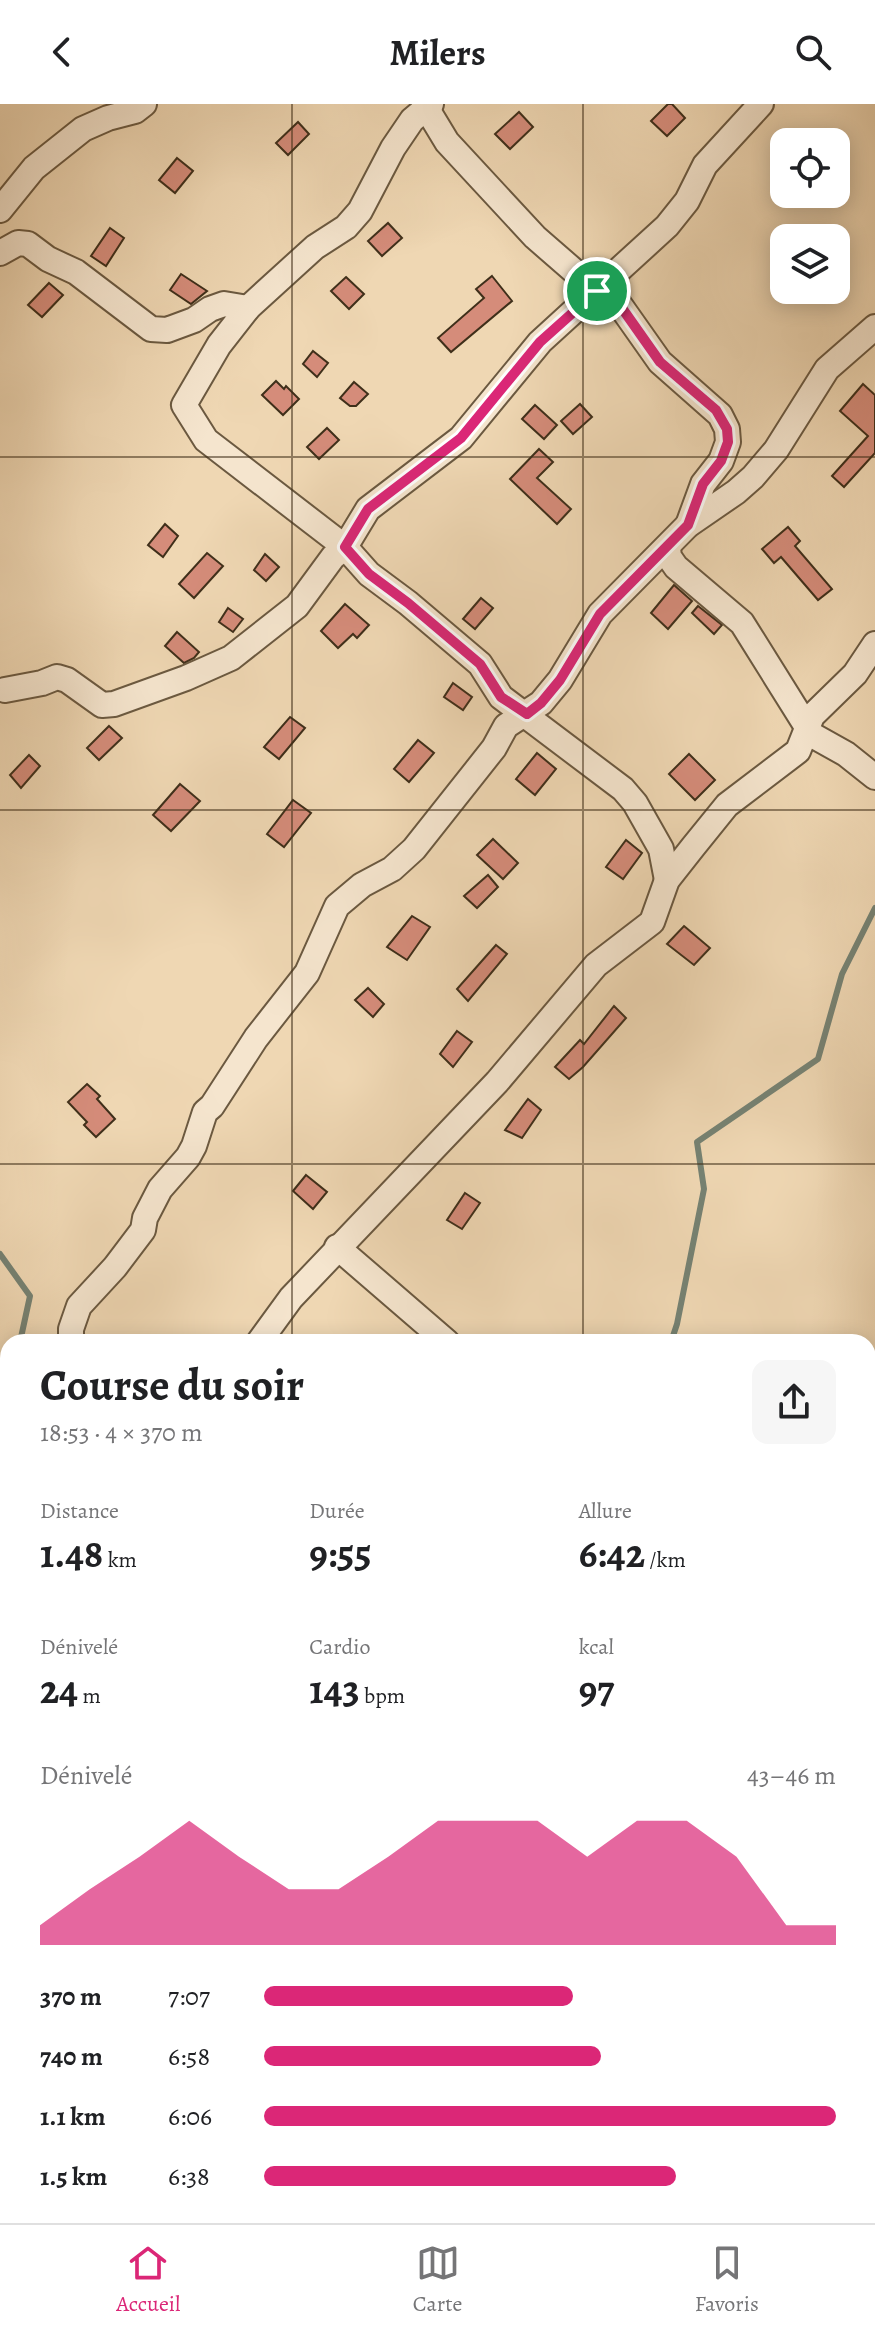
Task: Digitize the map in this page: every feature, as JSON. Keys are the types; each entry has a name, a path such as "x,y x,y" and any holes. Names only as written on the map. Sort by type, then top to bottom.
{"street":[{"path":"144,104 135,111 83,129 34,168 2,203 28,244 48,259 76,272 151,329 167,330 224,304 248,308"},
{"path":"5,690 57,677 67,680 107,706 186,678 231,658 271,629 297,606 333,557 345,547 368,509 461,438 540,342 667,226 687,201 705,165 761,104"},
{"path":"667,880 661,849 635,803 623,789 501,697 480,664 369,574 345,547 206,440 184,405 219,345 248,308 315,247 354,219 393,148 412,120 428,105 447,142 462,160 535,237 597,291 617,301 660,362 716,410 727,429 728,442 721,461 703,484 688,525"},
{"path":"0,253 18,243 28,244"},
{"path":"71,1334 79,1306 143,1230 145,1218 160,1189 194,1146 205,1112 256,1038 307,973 337,906 362,885 392,869 414,849 494,748 506,726 541,703 560,680 600,614 688,525 753,477 776,450 827,369 875,327"},
{"path":"668,548 669,557 676,567 742,623 812,735 846,754 875,777"},
{"path":"265,1334 291,1298 497,1082 596,965 652,922 667,880 727,805 798,751 812,716 855,674 875,644"},
{"path":"337,1247 438,1334"}],"building":[{"path":"668,104 672,104 685,118 667,136 651,121"},
{"path":"519,112 533,127 510,149 495,134"},
{"path":"298,122 309,134 288,155 276,143"},
{"path":"177,158 193,171 175,193 159,180"},
{"path":"388,223 402,238 382,256 368,241"},
{"path":"110,228 124,238 106,266 91,256"},
{"path":"181,274 207,291 191,304 170,290"},
{"path":"492,276 512,301 451,352 438,338 484,298 476,289"},
{"path":"346,277 364,294 349,309 331,291"},
{"path":"49,283 63,295 42,317 28,305"},
{"path":"313,351 328,363 317,377 303,364"},
{"path":"276,381 299,399 283,415 262,395"},
{"path":"354,382 368,394 356,406 350,406 340,398"},
{"path":"863,384 875,395 875,453 844,487 832,476 868,436 840,411"},
{"path":"580,404 592,417 573,434 561,421"},
{"path":"535,405 557,425 544,439 522,419"},
{"path":"327,428 339,440 319,459 307,447"},
{"path":"539,449 553,462 537,478 571,509 557,524 510,479"},
{"path":"165,524 178,536 163,557 148,545"},
{"path":"788,527 800,541 795,546 832,589 818,600 781,557 774,563 762,549"},
{"path":"207,553 223,566 194,598 179,584"},
{"path":"265,554 279,567 266,581 254,570"},
{"path":"674,585 692,601 668,629 651,613"},
{"path":"481,598 493,608 475,629 463,619"},
{"path":"345,604 369,625 357,638 353,634 338,648 321,631"},
{"path":"698,606 722,625 714,634 692,613"},
{"path":"228,608 243,619 233,632 219,622"},
{"path":"177,632 199,652 184,663 165,646"},
{"path":"453,683 472,697 463,710 444,697"},
{"path":"290,717 305,728 279,759 264,747"},
{"path":"109,726 122,738 99,760 87,748"},
{"path":"418,740 434,753 409,782 394,769"},
{"path":"537,753 556,769 535,795 516,779"},
{"path":"689,754 715,780 695,800 669,774"},
{"path":"29,755 40,766 21,788 10,775"},
{"path":"180,784 200,801 171,831 153,815"},
{"path":"293,800 311,813 284,847 267,834"},
{"path":"493,839 518,863 503,879 477,855"},
{"path":"626,840 642,853 623,879 606,867"},
{"path":"488,875 498,887 477,908 464,896"},
{"path":"412,916 430,927 407,960 387,947"},
{"path":"684,926 710,948 694,965 667,944"},
{"path":"496,945 507,954 468,1001 457,989"},
{"path":"368,988 384,1004 373,1017 355,1000"},
{"path":"614,1006 626,1018 569,1079 555,1067 580,1040 584,1044"},
{"path":"457,1031 472,1042 453,1067 440,1054"},
{"path":"87,1084 100,1096 97,1099 115,1119 96,1137 68,1102"},
{"path":"528,1099 541,1110 522,1138 505,1130"},
{"path":"306,1175 327,1192 313,1209 293,1191"},
{"path":"465,1193 480,1203 462,1229 447,1220"}],"waterway":[{"path":"674,1334 704,1189 697,1142 818,1059 842,974 875,908"},
{"path":"0,1254 30,1296 22,1334"}],"route":[{"path":"597,291 617,301 660,362 716,410 727,429 728,442 721,461 703,484 688,525 600,614 560,680 527,714 501,697 480,664 369,574 345,547 368,509 461,438 540,342 597,291"}]}
